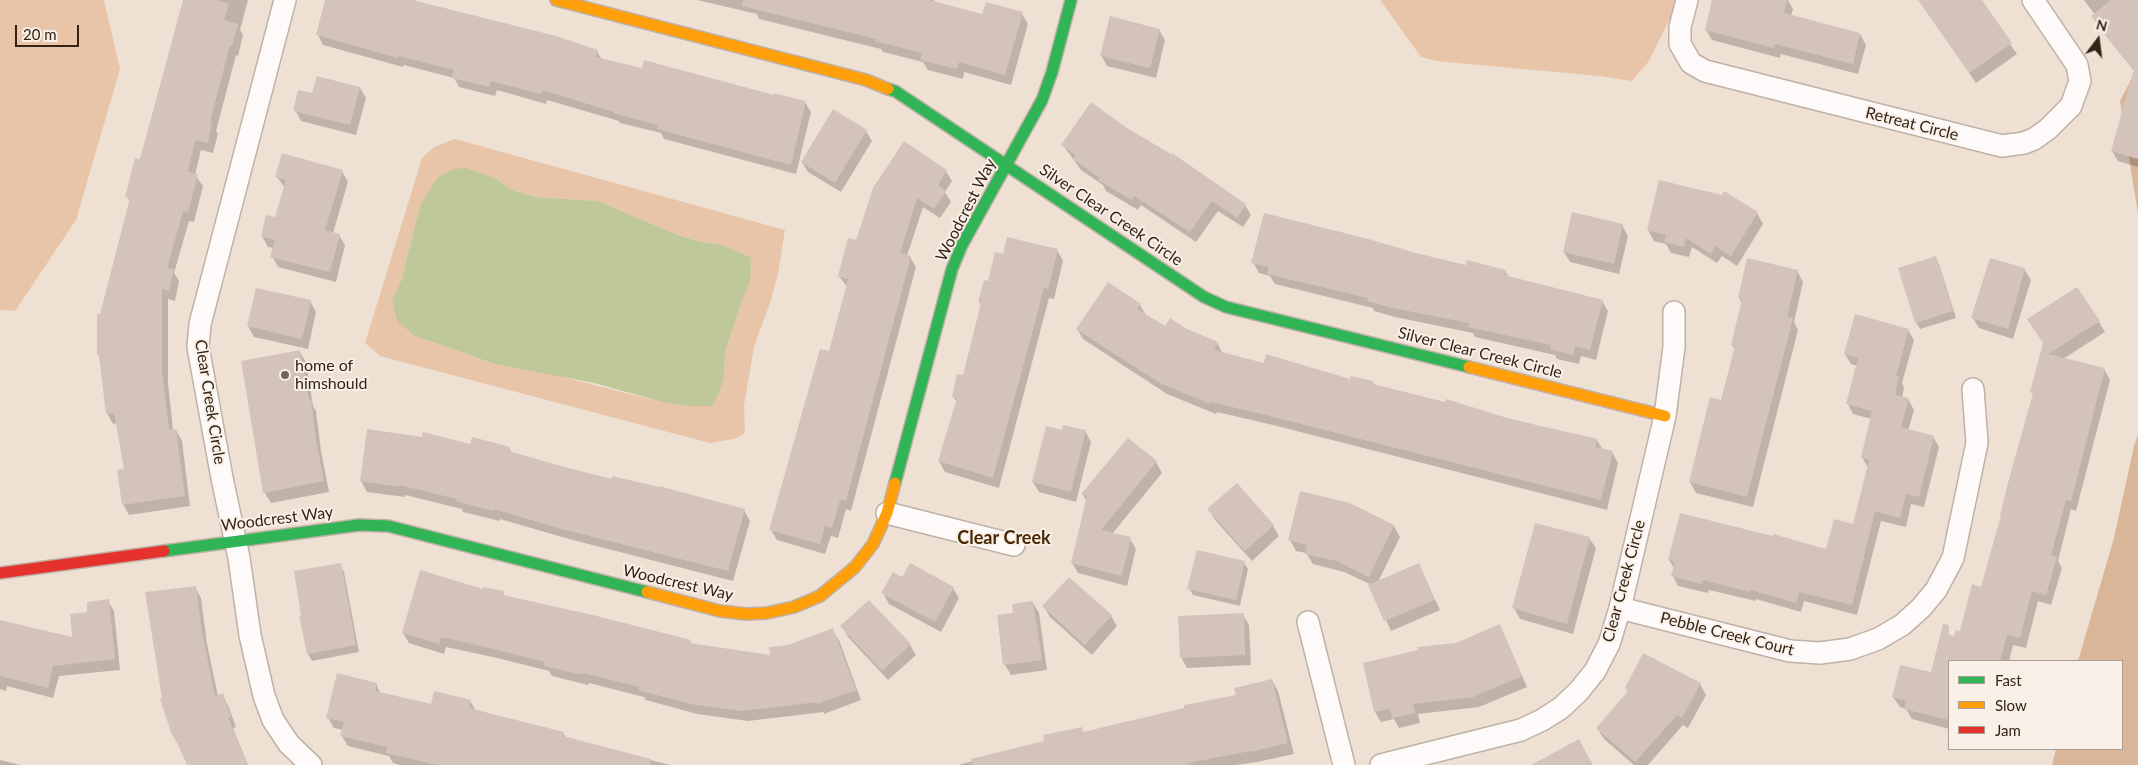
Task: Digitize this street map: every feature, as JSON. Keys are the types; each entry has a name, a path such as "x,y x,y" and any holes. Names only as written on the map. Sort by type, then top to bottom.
{"street":[{"name":"Clear Creek Circle","path":"285,0 200,324 198,347 235,540 250,635 264,696 273,720 289,744 308,764"},
{"name":"Silver Clear Creek Circle","path":"556,0 866,80 896,92 911,100 1204,297 1226,307 1665,416"},
{"name":"Woodcrest Way","path":"0,573 51,568 235,540 360,525 388,526 720,611 746,614 767,613 794,607 820,596 843,580 856,567 873,544 887,512 952,269 962,246 1042,100 1052,72 1071,0"},
{"name":"Retreat Circle","path":"1687,0 1680,27 1680,44 1691,63 1705,71 2002,146 2024,143 2048,129 2071,106 2080,81 2077,65 2033,0"},
{"name":"Clear Creek Circle","path":"1381,765 1521,730 1561,708 1580,691 1596,671 1609,644 1620,608 1665,416 1674,347 1674,312"},
{"name":"Pebble Creek Court","path":"1620,608 1790,651 1820,653 1850,649 1878,639 1902,625 1921,608 1936,590 1953,558 1977,443 1973,389"},
{"path":"887,512 1014,545"},
{"path":"1308,622 1344,765"}],"shaded area":[{"path":"0,0 104,0 120,69 76,220 15,311 0,310"},
{"path":"1380,0 1679,0 1649,61 1632,81 1599,76 1436,61 1421,57"},
{"path":"2138,66 2138,214 2120,101"},
{"path":"455,139 785,230 778,274 754,347 744,405 745,433 734,439 710,443 380,356 365,343 422,158 434,147","holes":["495,178 512,190 535,197 598,201 678,235 701,242 723,245 751,259 750,283 742,300 725,352 724,378 689,406 645,398 555,375 495,364 415,336 392,300 401,281 420,206"]},
{"path":"466,168 495,178 512,190 535,197 598,201 678,235 701,242 723,245 751,258 750,283 742,300 725,352 724,378 712,406 666,403 594,383 495,364 415,336 397,321 392,300 401,281 420,206 437,178 454,169"},
{"path":"2138,435 2138,765 2052,765 2056,750 2123,750 2123,660 2078,660 2114,538"}],"building":[{"path":"183,0 216,0 229,4 224,20 238,24 232,46 230,45 210,122 212,122 208,143 195,140 188,172 198,174 188,212 183,211 167,268 174,269 169,291 162,289 162,371 169,430 176,429 185,496 122,505 117,470 124,469 114,413 106,414 99,355 97,355 97,314 100,314 130,198 125,197 135,158 140,159"},
{"path":"325,0 413,0 556,36 598,50 596,57 642,68 644,60 774,95 774,93 806,101 791,165 657,129 658,125 613,113 542,90 541,94 491,81 490,87 452,78 454,70 399,56 398,58 316,35"},
{"path":"743,0 929,0 982,14 986,2 1023,12 1005,75 959,62 957,69 920,60 922,53 875,41 876,39 742,6"},
{"path":"1712,0 1787,0 1784,13 1860,33 1853,64 1775,44 1774,48 1705,30"},
{"path":"1918,0 1982,0 2012,43 1969,73"},
{"path":"2111,0 2138,0 2138,159 2111,151 2133,72 2135,72 2091,16"},
{"path":"1110,16 1160,29 1150,68 1100,56"},
{"path":"317,76 360,87 350,125 293,111 298,90 312,93"},
{"path":"1091,102 1127,128 1172,153 1246,204 1237,218 1212,201 1190,232 1134,196 1132,200 1098,180 1100,178 1073,159 1076,155 1061,145"},
{"path":"833,109 867,130 835,183 801,162"},
{"path":"904,141 947,170 938,185 946,191 934,209 917,198 900,253 911,256 846,501 840,500 832,528 825,526 820,544 769,530 820,349 829,351 848,279 838,276 848,238 856,240 873,188"},
{"path":"282,153 343,170 325,230 340,234 330,272 270,257 275,240 261,236 266,215 275,217 286,180 275,177"},
{"path":"1659,180 1722,195 1724,191 1758,212 1731,256 1715,246 1711,254 1686,238 1684,247 1664,242 1666,235 1647,230"},
{"path":"1572,212 1623,224 1614,264 1563,252"},
{"path":"1264,213 1466,265 1467,260 1506,270 1504,275 1603,300 1590,350 1575,346 1573,355 1550,349 1551,345 1468,327 1469,323 1388,307 1367,301 1368,298 1267,274 1269,267 1251,263"},
{"path":"1007,237 1058,249 1048,289 1044,288 993,478 938,461 957,398 952,397 957,374 963,375 981,303 978,302 984,280 988,281 995,252 1003,254"},
{"path":"1936,256 1953,311 1915,323 1898,268"},
{"path":"1747,258 1798,270 1787,317 1793,318 1747,497 1689,482 1710,397 1721,400 1735,346 1731,345 1742,299 1738,298"},
{"path":"1990,258 2025,268 2008,329 1971,318"},
{"path":"1108,282 1141,304 1137,309 1165,326 1170,318 1187,329 1218,342 1214,350 1264,363 1266,354 1350,379 1351,376 1373,381 1373,384 1445,402 1446,399 1514,420 1598,439 1595,447 1613,451 1601,500 1266,415 1211,402 1210,404 1160,383 1076,329"},
{"path":"2077,287 2100,321 2048,354 2105,368 2071,501 2066,500 2051,555 2057,557 2046,595 2032,591 2020,638 2007,635 2000,660 1948,660 1948,720 1904,709 1906,701 1892,697 1900,665 1931,672 1943,624 1949,625 1949,635 1954,636 1956,630 1960,631 1972,584 1981,587 2033,393 2030,392 2043,343 2027,319"},
{"path":"256,288 311,300 302,339 247,326"},
{"path":"1855,314 1909,329 1896,376 1899,376 1895,395 1909,398 1901,427 1934,436 1919,497 1906,494 1900,518 1875,511 1852,605 1799,592 1796,603 1751,590 1750,592 1703,580 1702,584 1671,576 1675,562 1668,560 1680,513 1773,536 1773,534 1826,549 1834,519 1853,524 1869,460 1861,457 1872,411 1846,404 1858,358 1844,354"},
{"path":"300,350 309,400 311,399 324,481 263,493 241,361"},
{"path":"1063,425 1086,430 1071,492 1032,482 1046,426 1062,430"},
{"path":"367,429 422,437 423,432 470,444 472,437 510,447 509,451 561,466 611,479 612,476 659,486 745,509 728,571 562,529 494,509 494,511 456,501 457,499 399,485 399,487 360,481"},
{"path":"1128,438 1157,461 1101,530 1131,537 1122,576 1071,563 1087,496 1081,494"},
{"path":"1237,483 1274,525 1245,551 1207,509"},
{"path":"1300,491 1350,503 1394,525 1369,577 1337,561 1305,554 1307,545 1288,540"},
{"path":"1535,523 1590,537 1567,624 1512,608"},
{"path":"1197,550 1245,561 1236,600 1187,589"},
{"path":"341,563 356,645 307,654 299,616 301,616 294,571"},
{"path":"910,563 954,587 935,622 881,593 893,572 902,577"},
{"path":"1419,563 1435,600 1384,621 1368,585"},
{"path":"420,570 483,589 483,587 504,591 503,595 691,640 690,643 770,655 769,647 788,645 833,628 856,690 817,704 817,702 742,711 690,704 638,690 639,687 583,673 583,675 544,666 545,662 441,637 439,644 402,633"},
{"path":"1069,577 1112,615 1085,645 1042,606"},
{"path":"196,586 202,632 215,696 223,693 231,717 228,718 248,765 187,765 174,735 172,735 160,699 162,698 145,592"},
{"path":"109,599 115,659 53,666 48,688 0,676 0,620 72,637 70,614 87,612 87,602"},
{"path":"869,600 911,644 882,671 840,626"},
{"path":"1033,601 1042,660 1003,665 997,615 1013,613 1012,604"},
{"path":"1244,613 1245,655 1180,658 1178,616"},
{"path":"1500,624 1522,676 1473,697 1413,704 1415,713 1392,718 1390,709 1374,712 1363,663 1418,650 1417,647 1456,643"},
{"path":"1643,653 1701,683 1682,718 1677,715 1635,762 1596,728 1629,690 1625,688"},
{"path":"337,673 377,683 375,691 431,704 434,691 471,700 469,708 564,732 563,736 651,759 650,765 437,765 386,753 387,747 340,736 344,722 326,718"},
{"path":"1272,679 1288,743 1188,763 1189,765 972,765 971,759 1044,741 1043,735 1082,727 1083,732 1184,708 1184,705 1236,695 1234,688"},
{"path":"1579,739 1593,765 1531,765"}],"traffic: fast":[{"path":"895,483 952,269 962,245 1042,100 1052,72 1071,0"},
{"path":"888,89 895,91 1204,297 1226,307 1469,367"},
{"path":"164,551 359,525 388,526 647,592"}],"traffic: slow":[{"path":"556,0 866,80 888,89"},
{"path":"1469,367 1665,416"},
{"path":"647,592 720,611 746,614 767,613 794,607 820,596 855,567 873,544 887,513 895,483"}],"traffic: jam":[{"path":"0,573 164,551"}],"place":[{"name":"home of himshould","path":"285,375"}],"district":[{"name":"Clear Creek","path":"1004,538"}]}
